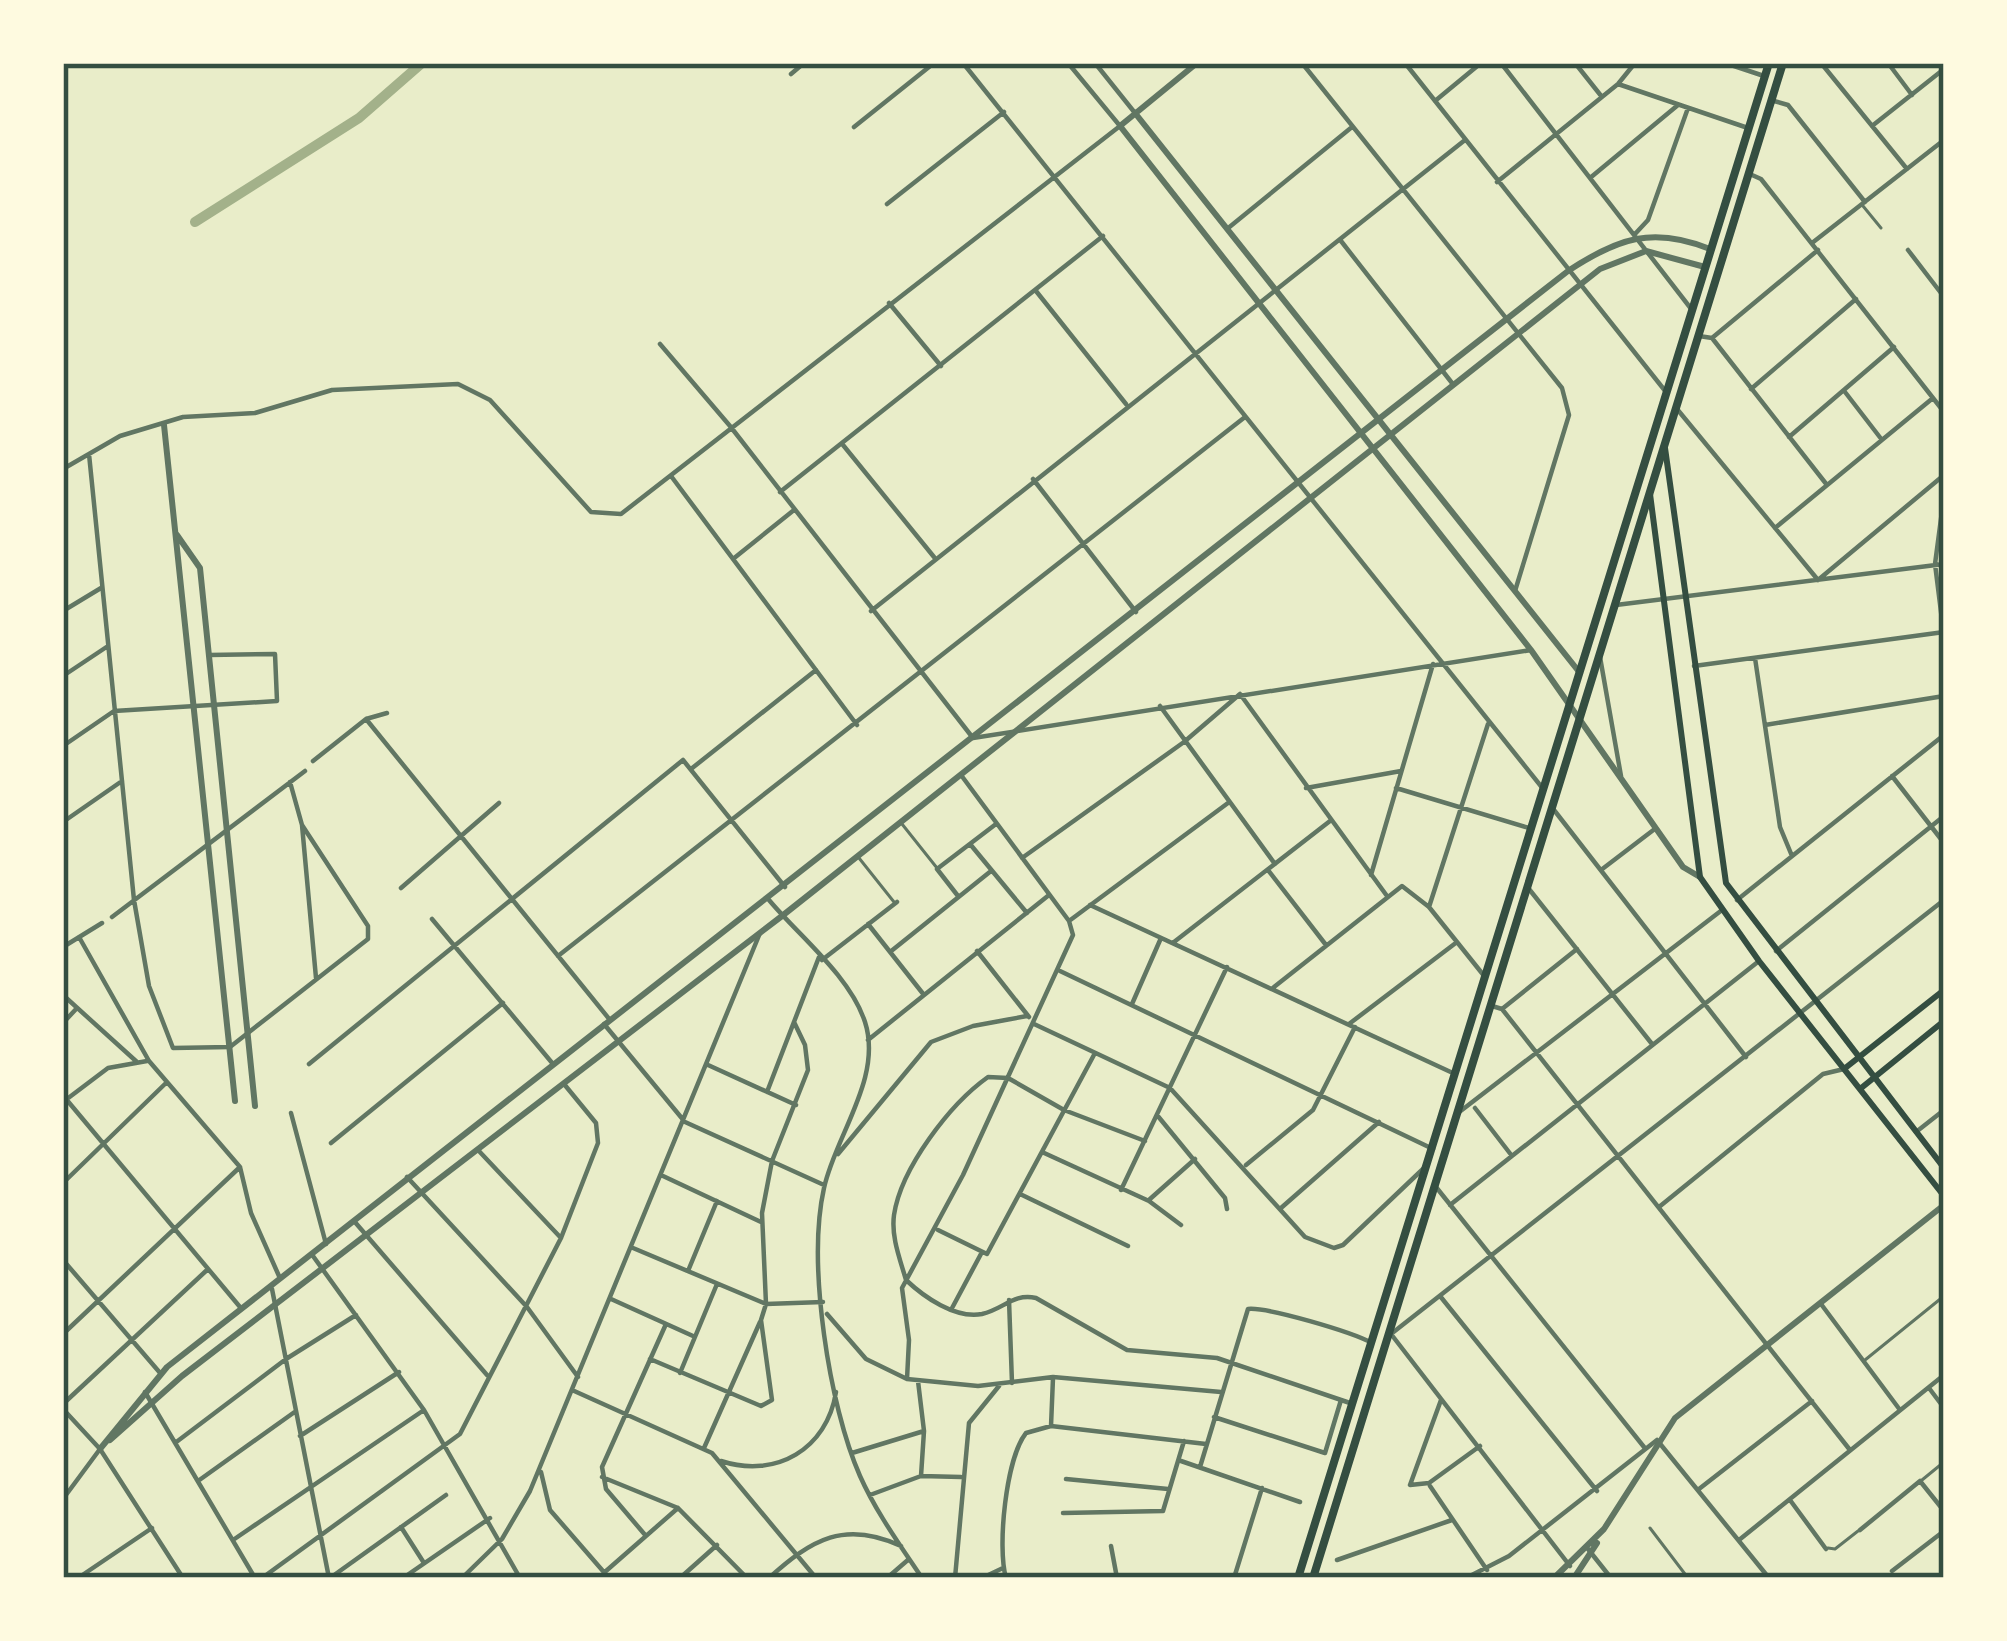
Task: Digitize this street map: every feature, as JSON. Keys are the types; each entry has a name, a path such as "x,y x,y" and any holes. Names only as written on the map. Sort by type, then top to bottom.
{"highway":[{"path":"1298,1578 1768,63"},
{"path":"1313,1578 1458,1113 1497,1007 1553,809 1783,63"}],"main road":[{"path":"1665,448 1723,874 1737,900 1944,1168"},
{"path":"1650,494 1700,877 1944,1201"},
{"path":"1844,1069 1944,990"},
{"path":"1860,1089 1944,1022"}],"street":[{"path":"790,74 804,63"},
{"path":"854,127 934,63"},
{"path":"963,63 1310,496 1437,663 1545,790"},
{"path":"1068,63 1531,650 1682,867 1700,877"},
{"path":"1095,63 1580,673"},
{"path":"63,469 120,436 183,417 255,413 332,390 458,384 490,400 591,512 604,517 620,514 1197,63"},
{"path":"1302,63 1562,388 1569,415 1515,591"},
{"path":"1405,63 1667,393"},
{"path":"1435,101 1481,63"},
{"path":"1501,63 1692,310"},
{"path":"1575,63 1602,97"},
{"path":"1497,182 1618,84 1636,63"},
{"path":"1726,63 1765,76"},
{"path":"1821,63 1907,170"},
{"path":"1888,63 1912,94"},
{"path":"1872,127 1944,69"},
{"path":"1618,84 1748,128"},
{"path":"1772,100 1788,105 1881,228"},
{"path":"1590,178 1678,105"},
{"path":"64,1494 161,1374 1568,271 1635,235 1648,220 1688,108"},
{"path":"887,204 1004,112"},
{"path":"1227,229 1352,127"},
{"path":"871,610 1032,478 1277,292 1465,140"},
{"path":"1812,243 1944,140"},
{"path":"1749,174 1761,179 1944,412"},
{"path":"1635,235 1683,238 1710,249"},
{"path":"780,492 1103,236"},
{"path":"1341,241 1454,384"},
{"path":"100,1449 275,1306 961,776 1600,269 1646,250 1705,267"},
{"path":"1712,338 1818,250"},
{"path":"1907,250 1944,297"},
{"path":"1036,290 1126,404"},
{"path":"1751,389 1856,299"},
{"path":"889,303 940,366"},
{"path":"1699,336 1712,338 1827,485"},
{"path":"660,344 730,426 973,738"},
{"path":"1789,437 1894,347"},
{"path":"1844,390 1882,440"},
{"path":"1775,528 1933,398"},
{"path":"1677,409 1818,580"},
{"path":"558,956 922,675 1245,417"},
{"path":"164,424 235,1101"},
{"path":"842,443 934,557"},
{"path":"89,454 134,900 149,986 167,1041 182,1050 230,1047 370,934 302,825"},
{"path":"1818,580 1944,475"},
{"path":"671,476 856,725"},
{"path":"1032,478 1136,612"},
{"path":"1694,666 1944,633 1940,564 1944,496"},
{"path":"734,559 794,510"},
{"path":"174,533 200,568 256,1106"},
{"path":"1616,605 1940,564"},
{"path":"63,611 101,588"},
{"path":"63,676 108,646"},
{"path":"973,738 1531,650"},
{"path":"63,746 114,711 277,701 275,654 209,655"},
{"path":"1600,657 1622,782"},
{"path":"1756,658 1780,826 1792,856"},
{"path":"1371,874 1437,663"},
{"path":"691,770 816,670"},
{"path":"1022,858 1184,742 1240,694"},
{"path":"1240,694 1387,896"},
{"path":"1765,724 1944,696"},
{"path":"1160,706 1275,864"},
{"path":"313,760 366,719 386,713"},
{"path":"366,719 685,1122 824,1184"},
{"path":"1430,907 1488,722"},
{"path":"1737,900 1944,735"},
{"path":"309,1064 683,760 785,887"},
{"path":"112,917 305,771"},
{"path":"1306,788 1401,771"},
{"path":"907,1379 909,1340 902,1288 936,1229 1073,935 1070,921 961,776"},
{"path":"1892,776 1944,843"},
{"path":"63,822 122,781"},
{"path":"290,782 302,825 316,979"},
{"path":"1396,788 1533,829"},
{"path":"401,888 499,803"},
{"path":"1070,921 1228,803"},
{"path":"1553,809 1746,1057"},
{"path":"1776,951 1944,816"},
{"path":"1174,942 1330,821"},
{"path":"901,822 958,896"},
{"path":"937,869 996,824"},
{"path":"1601,870 1656,828"},
{"path":"970,844 1027,913"},
{"path":"767,1092 820,958 897,903 857,856"},
{"path":"1268,869 1326,945"},
{"path":"890,952 991,871"},
{"path":"1274,988 1402,886 1430,907 1486,979"},
{"path":"1529,889 1652,1044"},
{"path":"868,1040 1049,895"},
{"path":"769,900 856,1004 868,1040 861,1086 824,1184 819,1223 824,1306 836,1390 852,1453 870,1495 922,1578"},
{"path":"1570,1566 1391,1334 1944,900"},
{"path":"1090,905 1456,1075"},
{"path":"1458,1113 1474,1106 1722,910"},
{"path":"432,919 553,1064"},
{"path":"63,947 102,922"},
{"path":"868,924 924,995"},
{"path":"461,1578 502,1539 541,1466 760,933"},
{"path":"79,937 149,1060 240,1167 251,1213 282,1281"},
{"path":"1132,1004 1161,937"},
{"path":"1245,1166 1324,1096 1352,1026 1457,942"},
{"path":"1577,949 1497,1007 1850,1450"},
{"path":"977,951 1035,1022 1170,1088 1305,1237 1334,1248 1429,1164"},
{"path":"1450,1205 1759,961"},
{"path":"1121,1190 1227,967"},
{"path":"1060,971 1433,1149"},
{"path":"63,995 137,1062"},
{"path":"332,1143 503,1004"},
{"path":"63,1023 77,1008"},
{"path":"832,1162 882,1095 931,1042 959,1030 1027,1016"},
{"path":"704,1448 766,1304 761,1222 772,1161 797,1106 808,1058 794,1022"},
{"path":"951,1310 1095,1053"},
{"path":"149,1060 108,1068 65,1101 243,1310"},
{"path":"708,1065 797,1106"},
{"path":"1659,1207 1822,1074 1844,1069"},
{"path":"1144,1141 1064,1110 1008,1078 988,1077 977,1084 908,1174 894,1214 906,1280 951,1310 981,1314 1009,1300 1036,1298 1127,1350 1234,1364 1353,1405"},
{"path":"63,1183 167,1082"},
{"path":"145,1392 259,1578 447,1446 460,1434 561,1238 601,1133 564,1084"},
{"path":"1474,1106 1512,1156"},
{"path":"1916,1132 1944,1111"},
{"path":"291,1113 326,1244"},
{"path":"1157,1115 1225,1198 1227,1209"},
{"path":"1281,1208 1379,1122"},
{"path":"478,1150 561,1238"},
{"path":"1042,1152 1149,1201 1181,1225"},
{"path":"1149,1201 1195,1159"},
{"path":"63,1334 240,1167"},
{"path":"663,1176 761,1222"},
{"path":"407,1177 527,1307 578,1376"},
{"path":"1436,1187 1644,1448"},
{"path":"1019,1194 1128,1246"},
{"path":"1574,1578 1675,1418 1944,1201"},
{"path":"688,1270 717,1202"},
{"path":"354,1221 488,1375"},
{"path":"936,1229 985,1253"},
{"path":"633,1248 766,1304 824,1306 866,1359 907,1379 1002,1384 1053,1377 1222,1392"},
{"path":"313,1256 424,1409 502,1539 520,1578"},
{"path":"63,1260 161,1374"},
{"path":"181,1577 100,1449 63,1406 208,1269"},
{"path":"680,1373 718,1283"},
{"path":"272,1289 329,1578 446,1495"},
{"path":"1440,1296 1597,1491"},
{"path":"1863,1361 1944,1296"},
{"path":"611,1299 695,1337"},
{"path":"1009,1300 1012,1383"},
{"path":"1819,1302 1900,1410"},
{"path":"1200,1467 1248,1309 1277,1310 1296,1321 1349,1331 1372,1343"},
{"path":"175,1443 286,1359 356,1315"},
{"path":"650,1359 769,1405 772,1390 761,1320"},
{"path":"602,1477 666,1324"},
{"path":"300,1436 399,1372"},
{"path":"1739,1540 1944,1375"},
{"path":"1051,1426 1053,1377"},
{"path":"918,1381 925,1431 921,1476"},
{"path":"955,1578 968,1423 1002,1384"},
{"path":"1928,1388 1944,1408"},
{"path":"572,1390 704,1448 721,1461 816,1578"},
{"path":"721,1461 768,1467 797,1456 820,1434 836,1390"},
{"path":"1441,1399 1410,1485 1429,1484 1480,1445"},
{"path":"1214,1417 1325,1453 1341,1400"},
{"path":"1699,1489 1812,1401"},
{"path":"233,1540 424,1409"},
{"path":"198,1481 296,1411"},
{"path":"1006,1578 1011,1463 1019,1442 1034,1429 1051,1426 1206,1444"},
{"path":"852,1453 925,1431"},
{"path":"1466,1578 1487,1570 1541,1532 1658,1440"},
{"path":"1658,1440 1769,1578"},
{"path":"1063,1513 1163,1511 1184,1441"},
{"path":"1178,1460 1300,1502"},
{"path":"1789,1499 1826,1549 1835,1549 1944,1462"},
{"path":"541,1466 550,1510 604,1576 678,1508"},
{"path":"870,1495 921,1476 961,1477"},
{"path":"602,1477 678,1508 746,1578"},
{"path":"602,1477 646,1536"},
{"path":"1066,1479 1170,1489"},
{"path":"1920,1481 1944,1511"},
{"path":"1429,1484 1487,1570"},
{"path":"1210,1578 1234,1577 1262,1488"},
{"path":"403,1578 490,1518"},
{"path":"1336,1560 1452,1520"},
{"path":"401,1527 424,1563"},
{"path":"78,1578 152,1528"},
{"path":"1650,1528 1688,1578"},
{"path":"769,1578 795,1554 847,1531 901,1546"},
{"path":"1892,1571 1944,1531"},
{"path":"680,1578 717,1545"},
{"path":"1111,1546 1117,1578"},
{"path":"1554,1578 1590,1551"},
{"path":"1590,1551 1611,1578"},
{"path":"887,1578 909,1559"},
{"path":"982,1578 1003,1568"}],"waterway":[{"path":"195,222 359,118 422,63"}]}
